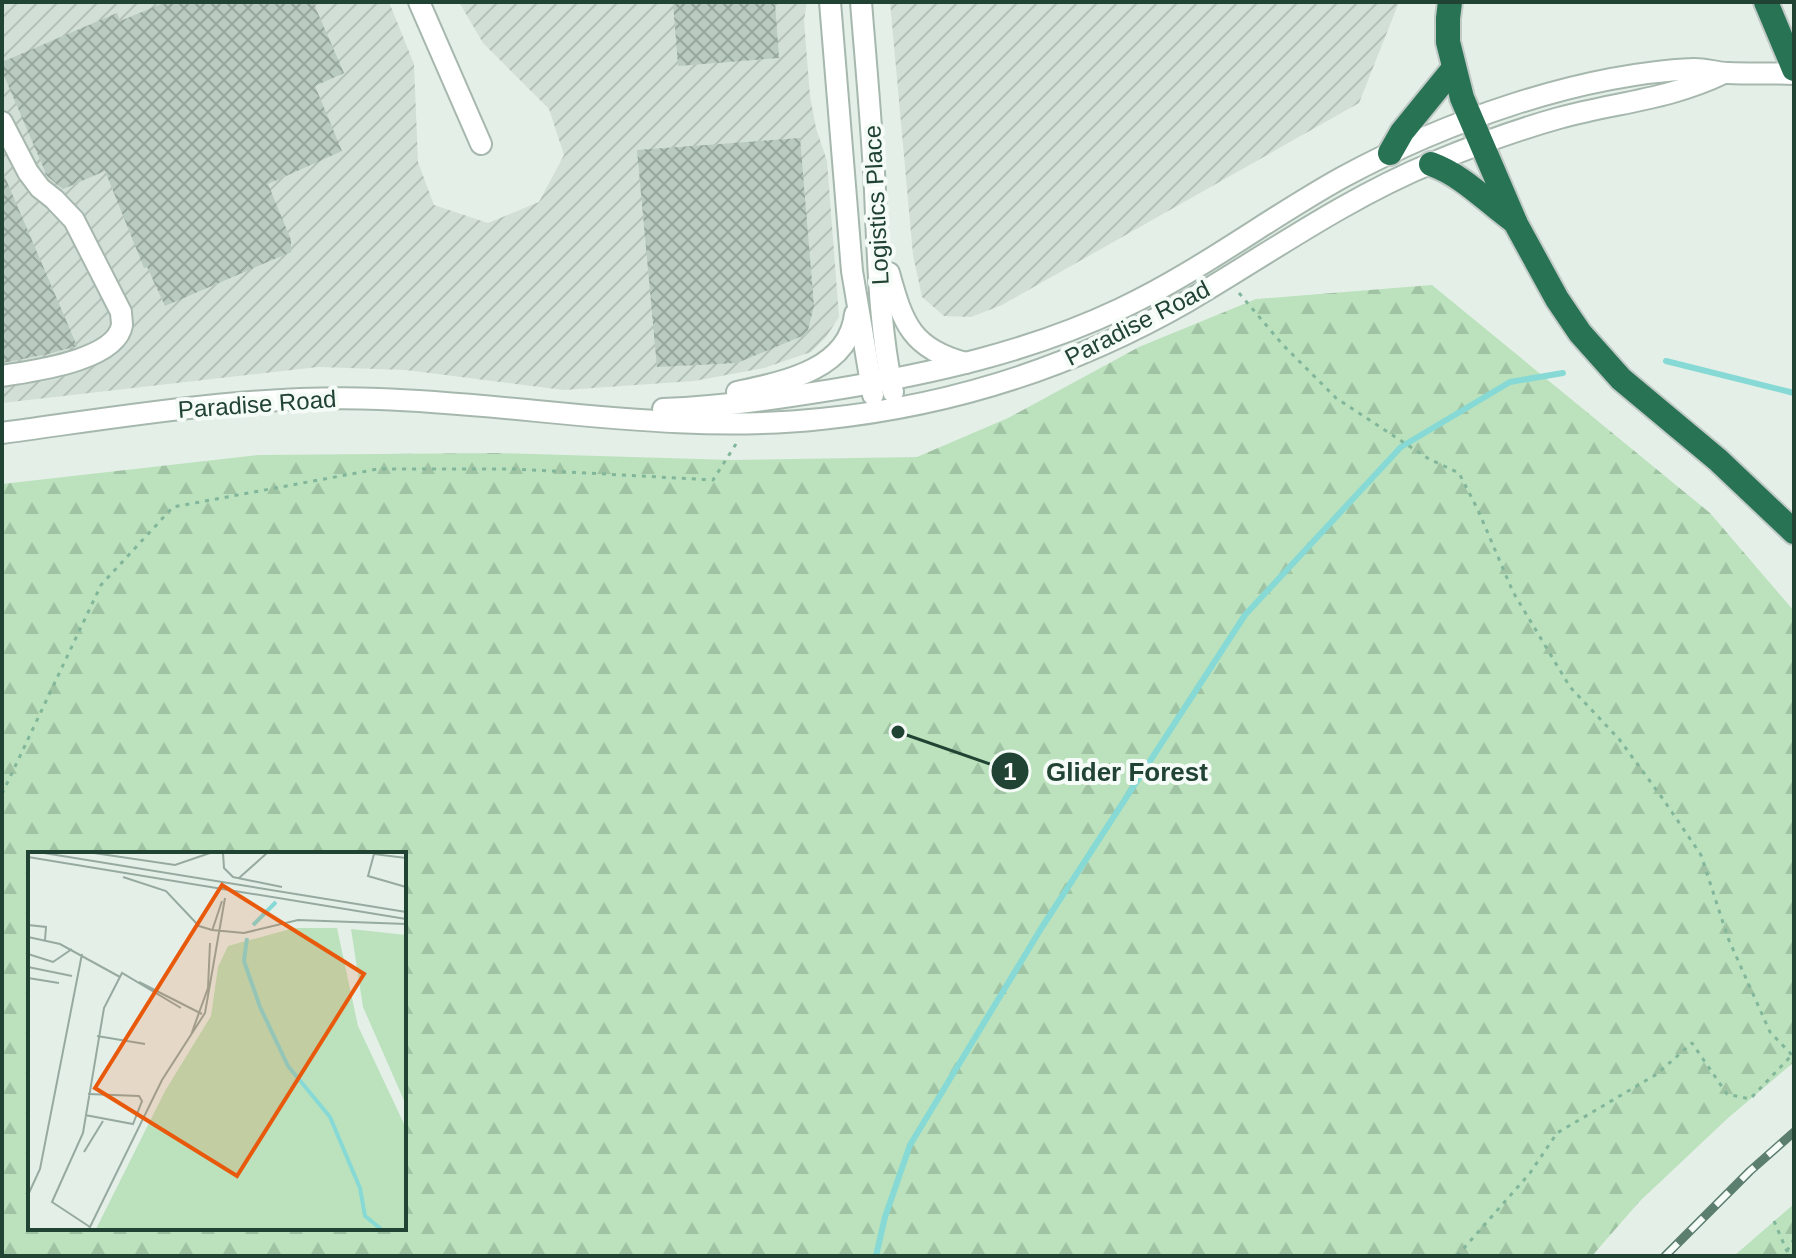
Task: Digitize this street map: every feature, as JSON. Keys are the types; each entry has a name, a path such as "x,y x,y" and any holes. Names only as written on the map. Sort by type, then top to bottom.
{"highway":[{"path":"1450,2 1448,42 1471,120 1516,224 1557,299 1580,333 1621,379 1718,460 1794,532"},
{"path":"1766,2 1787,72"},
{"path":"1390,153 1402,132 1454,68"},
{"path":"1431,164 1458,177 1516,224"}],"street":[{"path":"419,2 481,144"},
{"name":"Logistics Place","path":"830,2 856,303 881,382 886,409"},
{"name":"Logistics Place","path":"839,2 852,168 848,232"},
{"name":"Logistics Place","path":"861,2 872,138 881,382"},
{"name":"Paradise Road","path":"513,408 659,409 725,405 881,382 968,363 1085,325 1157,291 1227,250 1284,211 1390,153 1471,120 1528,101 1642,73 1697,68 1724,73 1787,72"},
{"name":"Paradise Road","path":"2,433 151,413 317,397 513,408 634,421 749,422 823,419 944,398 1003,383 1086,353 1186,302 1365,195 1431,164 1482,143 1563,117 1663,97 1698,86 1724,73"},
{"path":"2,122 28,172 40,188 74,220 121,312 122,325 112,342 70,363 2,376"},
{"path":"872,138 889,273 895,297 913,334 927,348 944,357 968,363"},
{"path":"659,409 801,375 845,345 853,330 856,303"}],"path":[{"path":"1226,277 1283,345 1336,398 1429,459 1459,473 1513,592 1570,687 1619,739 1701,855 1728,938 1770,1032 1793,1056 1750,1099 1727,1094 1692,1043 1657,1074 1557,1133 1530,1173 1457,1256"},
{"path":"2,794 101,585 173,507 378,469 514,469 713,480 749,422"},
{"path":"1774,1221 1788,1254"},
{"path":"1788,1254 1794,1239"}],"shaded area":[{"path":"2,2 389,2 414,64 418,162 434,205 488,223 539,202 564,155 549,109 483,43 459,2 807,2 804,20 810,96 827,161 839,317 811,352 764,368 694,381 564,390 406,370 318,367 2,403"},
{"path":"890,2 1399,2 1359,103 1002,305 971,317 944,316 922,297 913,255"}],"green space":[{"path":"1432,285 1710,513 1794,611 1794,1062 1728,1118 1639,1202 1592,1256 2,1256 2,484 258,455 497,453 732,460 917,457 1008,418 1139,347 1256,299"},
{"path":"1794,1204 1794,1256 1732,1256 1735,1255"}],"building":[{"path":"166,2 313,2 344,73 315,86 342,151 268,184 291,240 291,252 165,306 147,267 144,268 105,171 63,189 47,176 2,71 2,62 117,13 120,21"},
{"path":"673,2 775,2 779,58 678,66"},
{"path":"800,138 814,306 807,334 737,363 657,367 637,150"},
{"path":"2,170 77,346 2,363"}],"waterway":[{"path":"1666,361 1794,393"},
{"path":"876,1256 885,1217 910,1145 1042,927 1245,615 1401,447 1510,382 1563,373"}],"railway":[{"path":"1665,1256 1794,1132"}],"place":[{"name":"Glider Forest","path":"898,732"}]}
